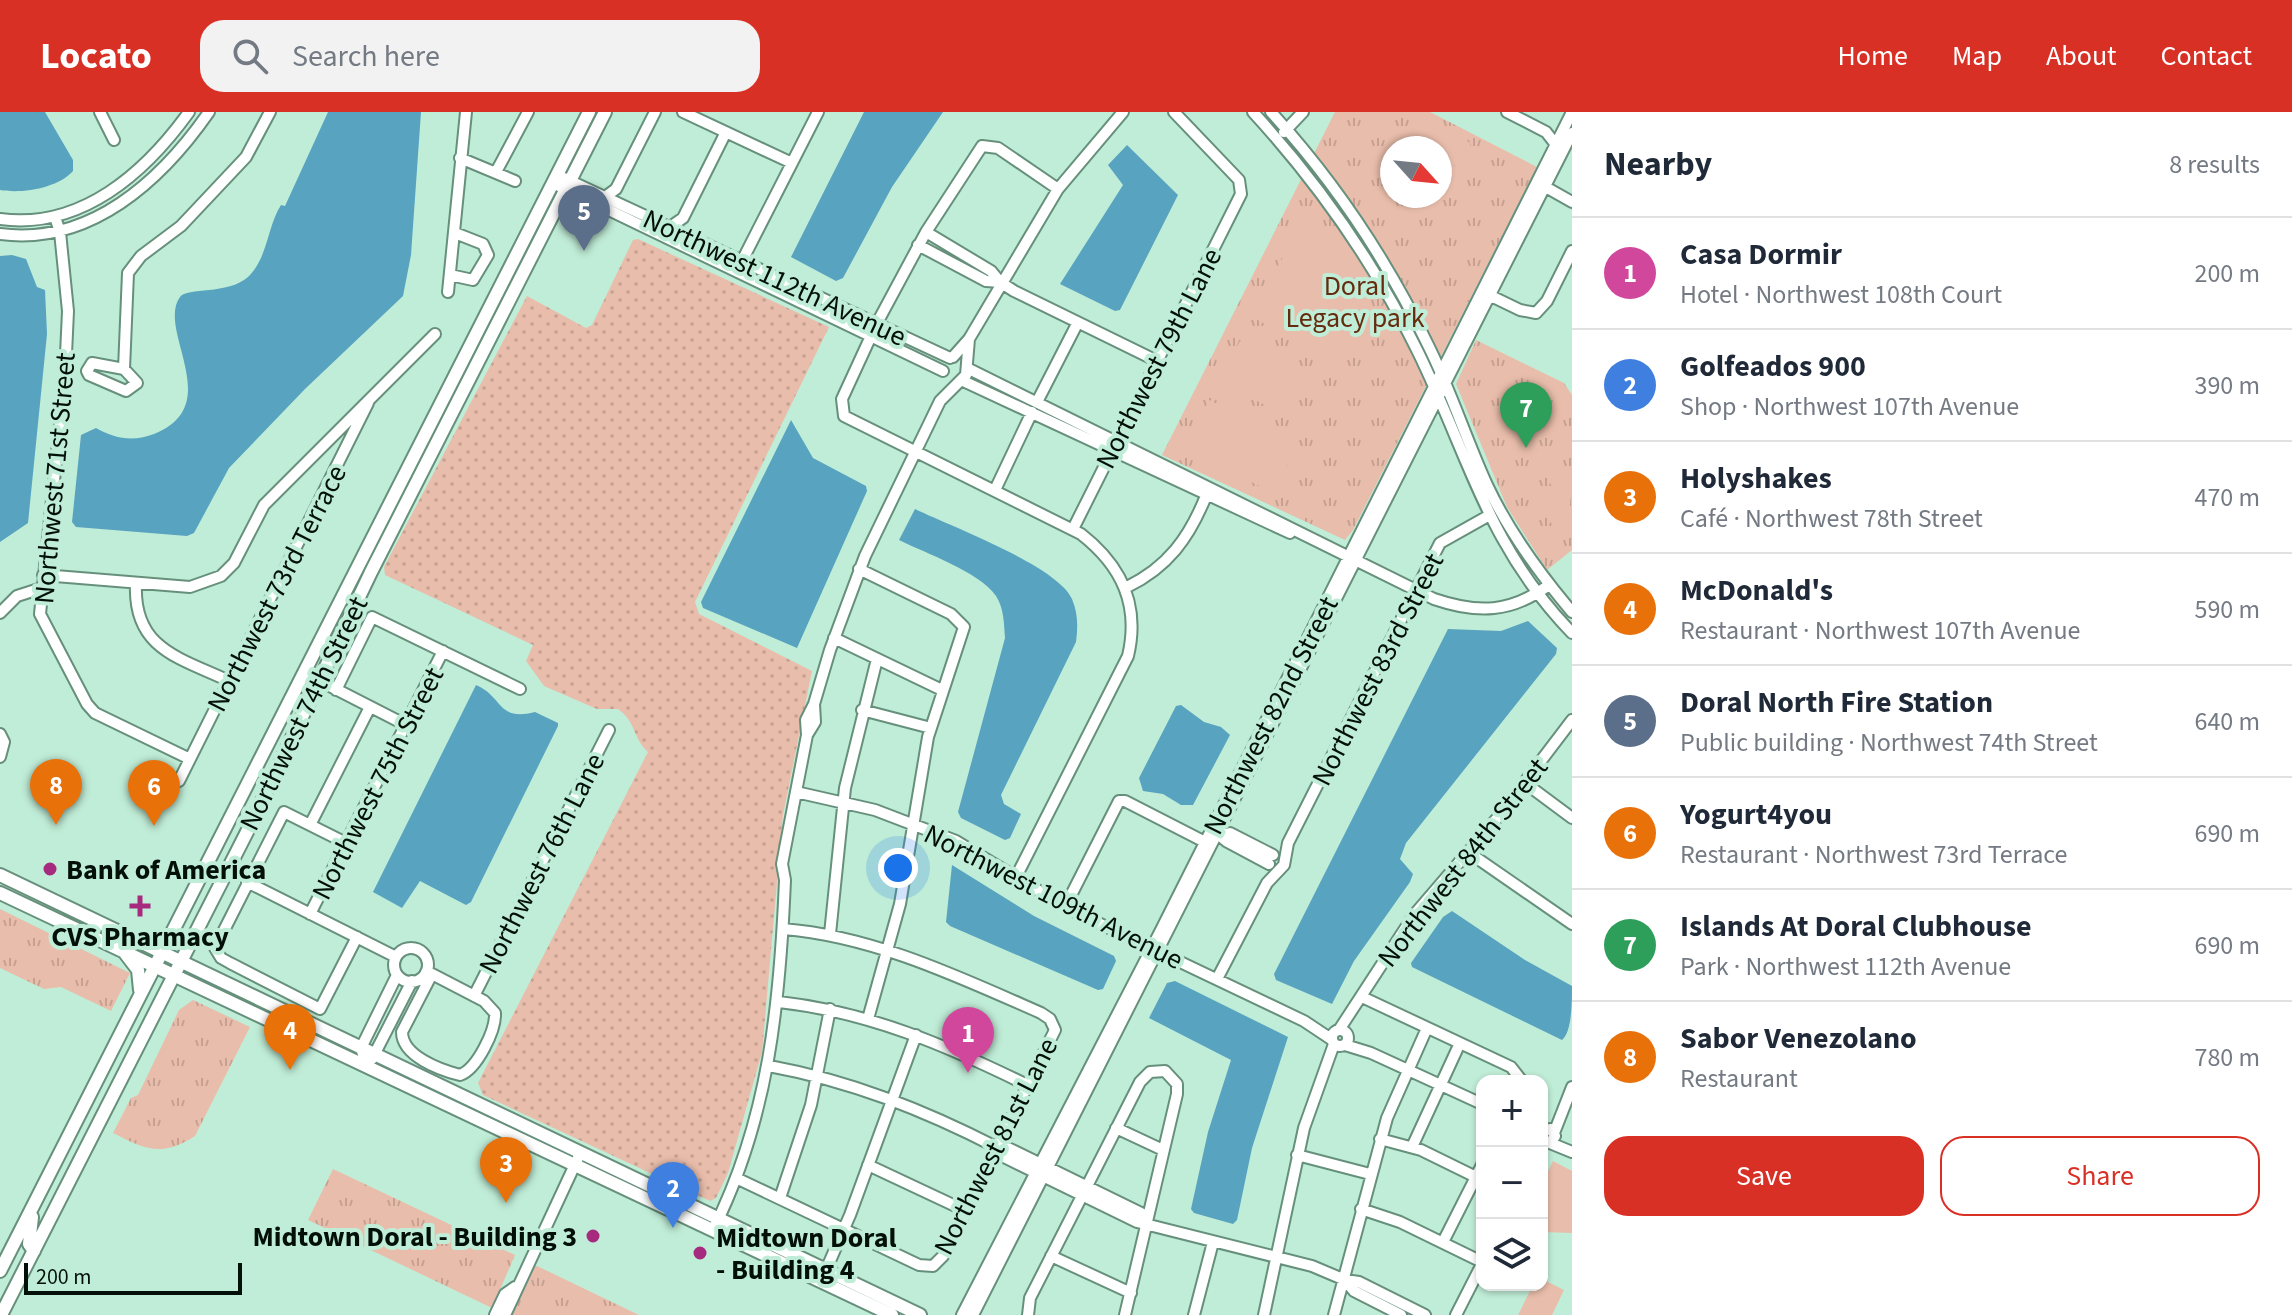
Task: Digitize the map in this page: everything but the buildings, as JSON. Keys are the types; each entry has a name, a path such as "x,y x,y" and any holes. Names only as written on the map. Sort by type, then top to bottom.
{"main road":[{"name":"Northwest 74th Street","path":"0,1271 589,112"},
{"name":"Northwest 74th Street","path":"1,1315 174,976 318,680 605,112"},
{"path":"282,756 283,738 296,712 290,703"},
{"path":"0,875 374,1054 892,1315"},
{"path":"0,893 367,1067 578,1158"},
{"path":"123,951 138,970 139,997"},
{"path":"33,1205 29,1244 34,1251"},
{"path":"716,1224 826,1270 920,1315"}],"street":[{"path":"100,112 114,140"},
{"path":"0,219 55,217 108,195 149,160 189,112"},
{"path":"0,234 60,232 118,208 161,171 209,112"},
{"path":"124,369 128,273 141,256 181,226 236,169 270,112"},
{"path":"448,292 466,112"},
{"path":"496,172 528,112"},
{"path":"605,197 617,187 655,112"},
{"path":"683,112 792,163"},
{"path":"745,275 742,261 818,112"},
{"path":"940,401 943,373 951,357 969,339 1000,282 1058,189 1123,112"},
{"name":"Northwest 79th Lane","path":"1073,529 1236,203 1241,186 1233,173 1174,112"},
{"path":"1253,112 1322,195 1371,266 1393,303 1437,394 1488,516 1539,593 1572,633"},
{"path":"1276,138 1303,112"},
{"path":"1507,112 1548,134 1557,146"},
{"name":"Northwest 82nd Street","path":"1444,379 1491,296 1572,112"},
{"path":"1262,123 1273,113 1324,175 1379,256 1429,346 1493,497 1549,585 1572,612"},
{"path":"670,227 683,218 726,132"},
{"name":"Northwest 82nd Street","path":"962,1315 1217,832 1437,394 1458,343 1572,133"},
{"path":"1016,877 1121,673 1131,642 1127,587 1107,557 1073,529 851,423 840,408 874,330 918,245 977,150 988,144 1058,189"},
{"path":"460,158 515,181"},
{"name":"Northwest 112th Avenue","path":"555,178 745,275 967,366"},
{"name":"Northwest 112th Avenue","path":"568,185 605,197 742,261 874,330 959,381"},
{"path":"1542,186 1572,202"},
{"name":"Northwest 71st Street","path":"55,217 60,232 68,311 65,376 40,614 49,637 87,704 105,719 190,759"},
{"path":"926,232 991,271 1000,282 1077,324 1157,361"},
{"path":"450,275 473,280 488,255 483,244 455,233"},
{"path":"918,245 986,281 1000,282"},
{"path":"1491,296 1520,310 1536,313 1547,301 1572,251"},
{"path":"995,490 1077,324"},
{"path":"43,575 190,587 221,576 234,563 264,505 435,334"},
{"path":"716,1224 736,1178 769,1066 779,1002 785,880 790,866 787,849 807,735 806,720 859,569 940,401 959,381 967,366 969,339"},
{"path":"1429,346 1443,351 1458,343"},
{"path":"967,366 1035,407 1206,496 1314,540"},
{"path":"959,381 1035,407"},
{"name":"Northwest 82nd Street","path":"1398,470 1425,428 1437,394"},
{"name":"Northwest 73rd Terrace","path":"179,781 372,395"},
{"path":"1425,428 1438,423 1450,428"},
{"path":"1114,446 1202,484 1415,590 1455,606 1493,610 1522,603 1549,585"},
{"path":"1127,587 1150,575 1174,554 1191,529 1206,496 1202,484"},
{"name":"Northwest 83rd Street","path":"1217,979 1267,883 1284,865 1288,843 1440,543 1488,516"},
{"path":"859,569 962,621 962,635 931,728 912,822 904,885 868,1019"},
{"path":"136,584 135,605 150,639 162,649 229,681"},
{"path":"0,613 17,596 42,588"},
{"path":"336,690 372,617 520,689"},
{"path":"834,638 942,690"},
{"name":"Northwest 75th Street","path":"310,914 443,651"},
{"path":"830,934 843,802 862,710 877,659"},
{"path":"318,680 406,725"},
{"path":"310,825 370,707"},
{"path":"862,710 931,728"},
{"name":"Northwest 84th Street","path":"1264,1315 1297,1155 1323,1078 1356,1007 1414,915 1525,783 1572,720"},
{"name":"Northwest 76th Lane","path":"474,996 609,730"},
{"path":"0,757 2,738"},
{"path":"1525,783 1572,818"},
{"name":"Northwest 109th Avenue","path":"796,792 912,822 956,841 1065,907 1476,1101"},
{"path":"1065,907 1119,801 1125,801 1205,842"},
{"path":"346,843 284,812 216,941 217,953 230,963 320,1009 357,937"},
{"path":"1217,832 1230,833 1271,859"},
{"name":"Northwest 82nd Street","path":"1156,950 1205,842 1217,832"},
{"name":"Northwest 83rd Street","path":"1267,883 1271,859 1288,843"},
{"path":"1468,852 1572,924"},
{"path":"247,882 396,957"},
{"path":"783,929 830,934 886,952"},
{"path":"367,1067 361,1048 397,975 396,957 404,949 419,950 426,958 429,973 402,1032 402,1042 410,1052 454,1074 466,1073 495,1022 493,1007 429,973"},
{"name":"Northwest 81st Lane","path":"844,1229 919,1265 933,1266 943,1256 1052,1039 1054,1024 1041,1013 886,952"},
{"path":"367,1067 412,981 429,973"},
{"path":"397,975 412,981"},
{"path":"387,996 400,1002"},
{"path":"1362,997 1511,1067 1518,1075"},
{"path":"779,1002 830,1009 916,1035 1029,1086"},
{"path":"780,1198 818,1077 830,1009"},
{"path":"1334,1315 1380,1139 1427,1028"},
{"path":"826,1270 916,1035"},
{"path":"1412,1147 1460,1043"},
{"path":"769,1066 893,1099 998,1148 1008,1148 1040,1170 1084,1192 1141,1213 1148,1224 1276,1256 1359,1282 1425,1315"},
{"path":"1028,1315 1030,1298 1140,1082 1150,1072 1165,1071 1177,1084 1148,1224 1125,1315"},
{"path":"1548,1133 1572,1087"},
{"path":"1116,1128 1163,1150"},
{"path":"1548,1137 1572,1149"},
{"path":"1380,1139 1412,1147 1476,1177 1443,1242"},
{"path":"1297,1155 1370,1174"},
{"path":"505,1315 515,1287 578,1158"},
{"path":"868,1165 966,1211"},
{"name":"Northwest 82nd Street","path":"973,1315 1040,1170"},
{"path":"736,1178 844,1229"},
{"path":"1361,1209 1400,1222 1476,1260"},
{"path":"1194,1315 1213,1242"},
{"path":"1051,1256 1131,1293"},
{"path":"1456,1315 1476,1275"},
{"path":"1345,1280 1354,1291 1401,1315"},
{"path":"495,1315 505,1294 515,1287"}],"green space":[{"name":"Doral Legacy park","path":"1335,112 1430,112 1537,167 1353,530 1345,540 1162,455"},
{"path":"1445,126 1470,143 1470,157 1463,164 1452,166 1452,136 1433,136 1437,129"},
{"path":"1311,226 1328,238 1341,253 1356,288 1356,327 1343,364 1337,361 1335,365 1314,355 1316,351 1312,349 1310,353 1289,342 1290,337 1252,317 1250,310 1285,254 1288,256 1287,251"},
{"path":"638,239 829,327 695,602 699,614 812,671 783,815 762,1052 728,1173 716,1198 710,1201 483,1095 478,1083 648,752 618,709 597,709 544,686 526,661 533,645 385,575 384,567 527,296 586,328 592,325 633,240"},
{"path":"1476,340 1564,383 1572,395 1572,550 1547,570 1507,507 1456,384"},
{"path":"1240,341 1297,370 1277,411 1219,382"},
{"path":"1209,400 1298,444 1273,493 1185,448"},
{"path":"1566,472 1572,482 1569,516 1572,529 1560,537 1539,504 1555,494 1559,499 1549,481"},
{"path":"0,909 130,973 111,1011 61,987 44,989 0,968"},
{"path":"193,1000 250,1027 195,1136 172,1147 153,1149 113,1133 131,1098 138,1095 179,1010"},
{"path":"1553,1161 1572,1171 1572,1233 1548,1232 1548,1171"},
{"path":"333,1169 515,1255 492,1308 308,1220"},
{"path":"537,1266 639,1315 511,1315"},
{"path":"1548,1282 1564,1290 1552,1315 1518,1315 1530,1291 1548,1291"}],"water":[{"path":"0,112 45,112 73,160 73,171 58,182 39,188 0,190"},
{"path":"328,112 421,112 411,255 403,296 305,389 229,468 194,533 187,536 76,527 72,522 81,435 96,428 117,437 138,438 154,434 175,421 185,405 188,387 176,328 175,311 180,297 240,283 255,269 276,214 281,205 285,206"},
{"path":"864,112 943,112 892,187 843,278 836,281 791,257"},
{"path":"1127,145 1178,195 1120,310 1115,311 1060,284 1123,185 1108,165"},
{"path":"0,256 26,259 37,287 45,290 47,334 28,523 0,542"},
{"path":"791,420 813,458 866,486 867,491 797,648 703,608 701,602"},
{"path":"915,509 1001,548 1046,573 1063,586 1075,610 1076,642 1001,795 1004,804 1021,814 1010,838 1005,840 961,818 958,812 1005,638 1002,611 996,596 978,579 899,540"},
{"path":"1528,621 1557,648 1556,654 1406,843 1400,859 1413,874 1410,882 1354,961 1332,1004 1276,980 1274,974 1448,629 1501,631"},
{"path":"476,685 507,711 514,714 535,712 558,723 558,726 471,902 466,905 420,881 402,908 373,892"},
{"path":"1181,705 1204,722 1221,727 1230,735 1193,805 1181,805 1163,794 1143,791 1139,778 1176,706"},
{"path":"952,865 1034,916 1114,956 1116,961 1103,989 1098,990 950,926 946,922"},
{"path":"1452,911 1525,960 1572,986 1570,1024 1562,1040 1412,967 1411,963 1443,917"},
{"path":"1175,981 1288,1037 1252,1148 1237,1220 1233,1224 1194,1213 1191,1209 1208,1132 1231,1060 1149,1018 1167,983"}],"place":[{"name":"Doral North Fire Station","path":"584,251"},
{"name":"Islands At Doral Clubhouse","path":"1526,448"},
{"name":"Sabor Venezolano","path":"56,825"},
{"name":"Yogurt4you","path":"154,826"},
{"name":"Bank of America","path":"50,869"},
{"name":"CVS Pharmacy","path":"140,906"},
{"name":"McDonald's","path":"290,1070"},
{"name":"Casa Dormir","path":"968,1073"},
{"name":"Holyshakes","path":"506,1203"},
{"name":"Golfeados 900","path":"673,1228"},
{"name":"Midtown Doral - Building 3","path":"593,1236"},
{"name":"Midtown Doral - Building 4","path":"700,1253"}]}
